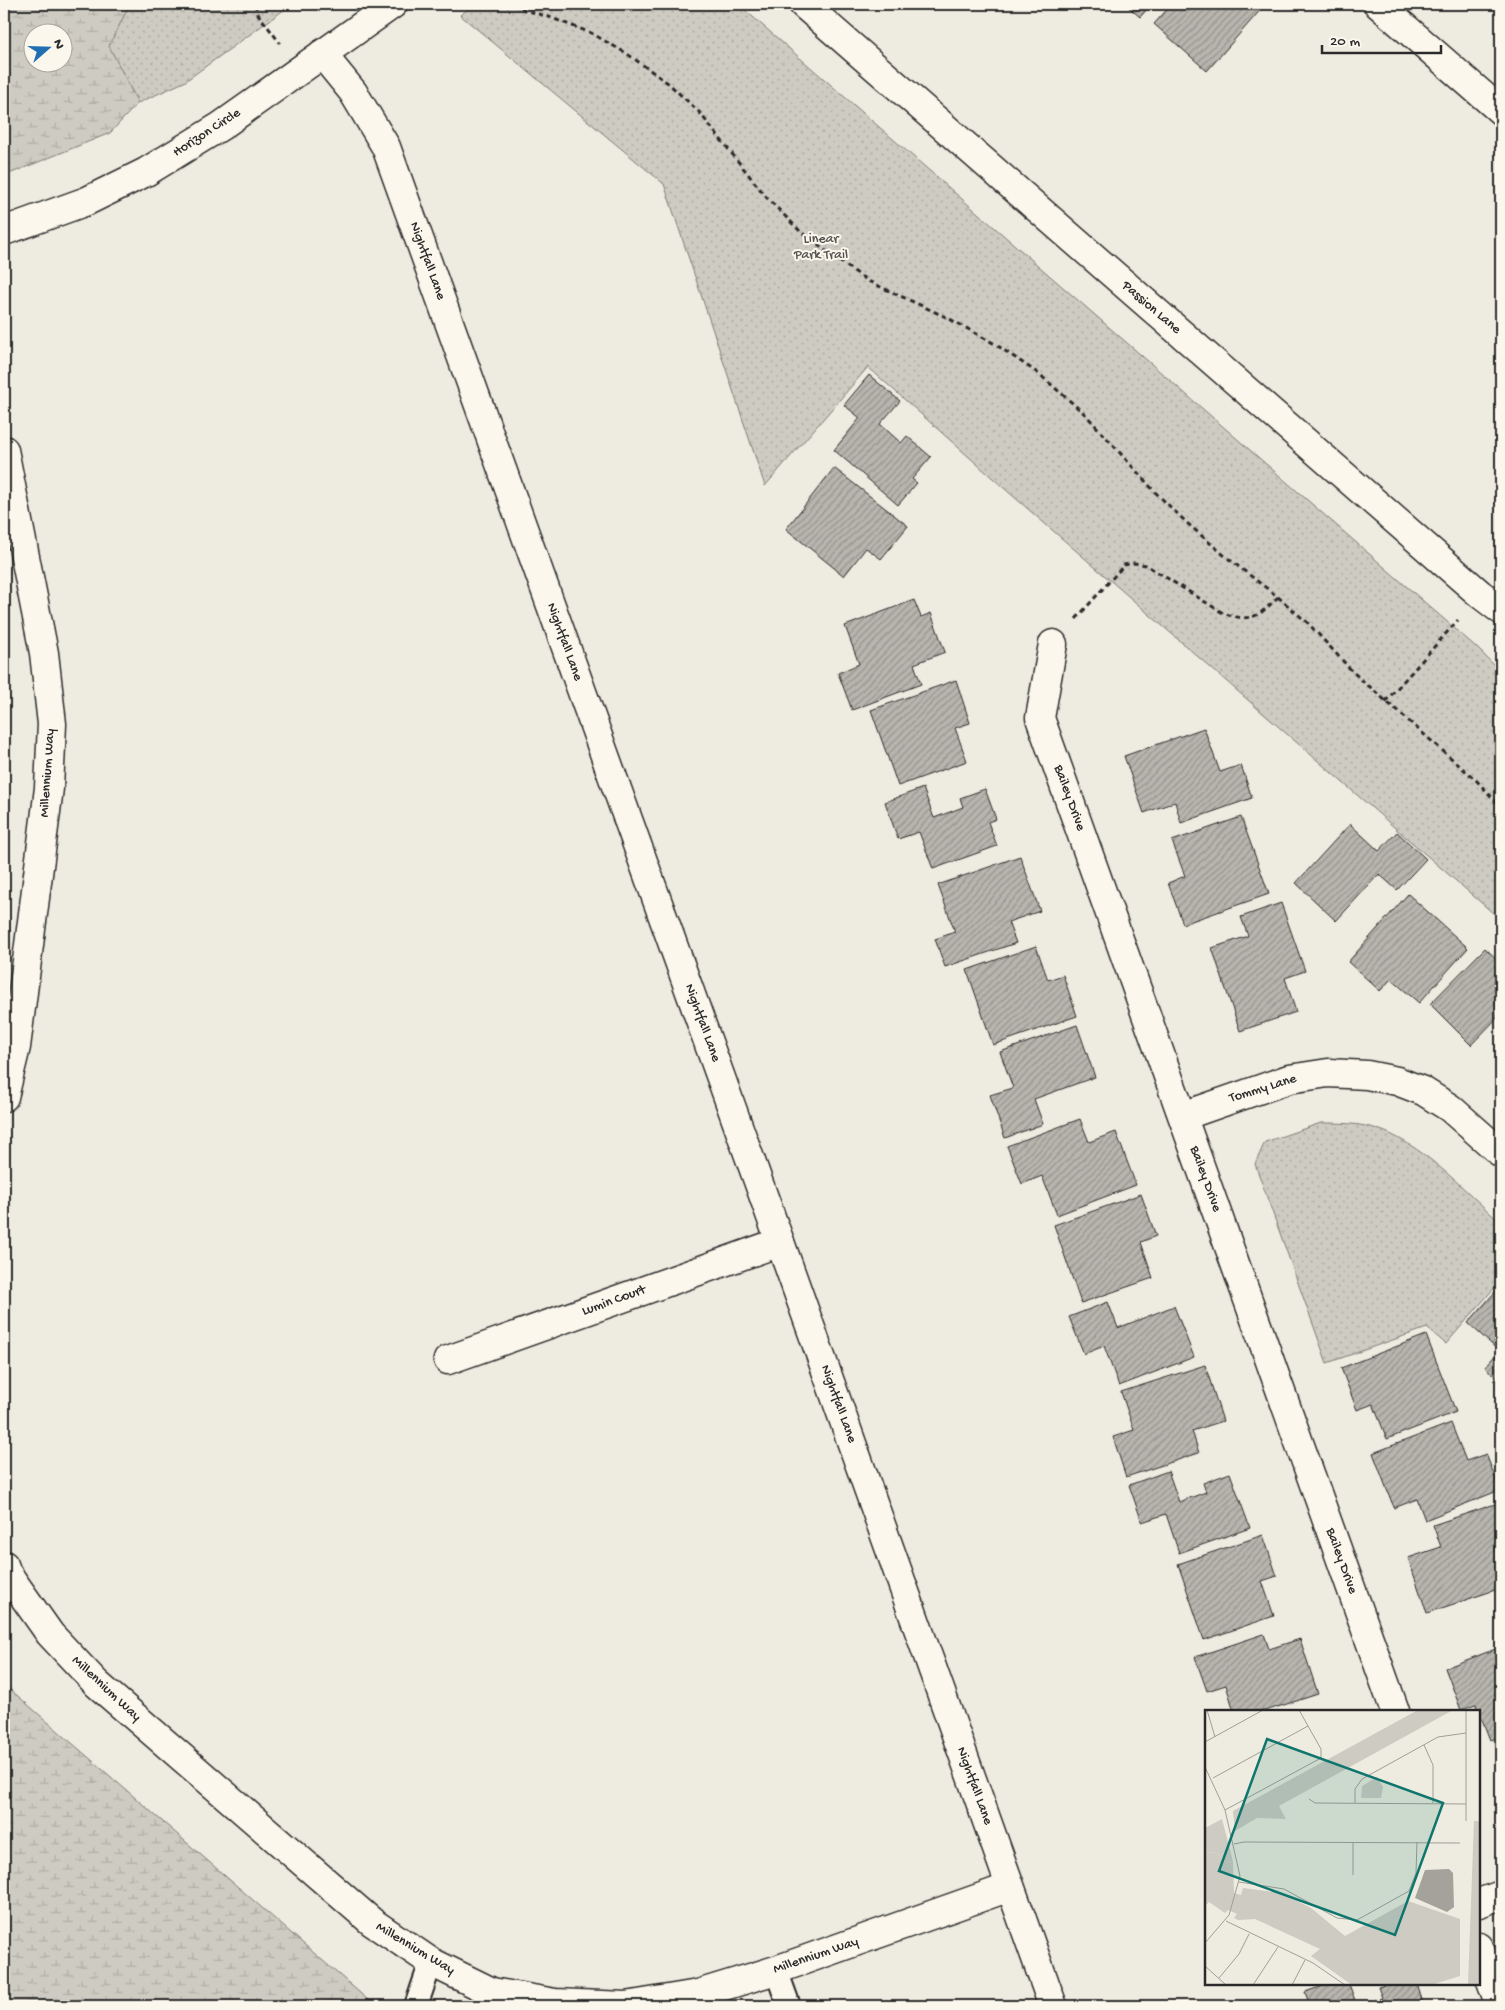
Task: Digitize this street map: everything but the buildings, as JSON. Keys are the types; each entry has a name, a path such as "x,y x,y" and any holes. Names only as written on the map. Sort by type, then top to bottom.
{"street":[{"name":"Horizon Circle","path":"4,231 88,201 146,172 221,126 394,4"},
{"name":"Passion Lane","path":"803,4 1491,602"},
{"path":"1378,4 1501,111"},
{"name":"Nightfall Lane","path":"322,54 353,92 386,147 1053,2006"},
{"name":"Millennium Way","path":"4,450 44,653 52,724 49,788 16,1047 4,1097"},
{"name":"Bailey Drive","path":"1053,644 1040,718 1395,1710"},
{"name":"Tommy Lane","path":"1183,1116 1289,1079 1328,1073 1367,1074 1397,1081 1423,1091 1450,1108 1501,1153"},
{"name":"Lumin Court","path":"448,1360 780,1242"},
{"name":"Millennium Way","path":"4,1565 7,1573 50,1634 97,1684 372,1922 431,1962 492,1992 555,2003 626,2006 698,1994 776,1970 1010,1887"},
{"path":"1480,1903 1501,1895"},
{"path":"1480,1951 1500,2006"}],"lane":[{"path":"416,2006 431,1962"},
{"path":"776,1970 789,2006"}],"path":[{"path":"256,4 258,14 300,70"},
{"path":"513,4 591,33 626,53 668,83 699,112 768,198 801,232 868,281 956,322 995,344 1039,374 1086,416 1156,493 1186,522 1308,623 1354,673 1476,780 1501,806"},
{"path":"1053,644 1124,565 1134,562 1146,566 1223,613 1234,617 1244,619 1254,617 1263,612 1278,597"},
{"path":"1385,702 1491,602"}],"green space":[{"path":"4,4 130,4 110,46 138,103 110,133 4,176"},
{"path":"130,4 292,4 184,82 138,103 109,46"},
{"name":"Linear Park Trail","path":"476,4 738,4 1476,647 1501,672 1501,920 1005,489 868,367 765,486 664,184 460,15"},
{"path":"1321,1123 1367,1126 1408,1144 1441,1168 1501,1223 1501,1280 1446,1344 1427,1328 1327,1363 1255,1164 1265,1142"},
{"path":"4,1684 375,2006 4,2006"}]}
